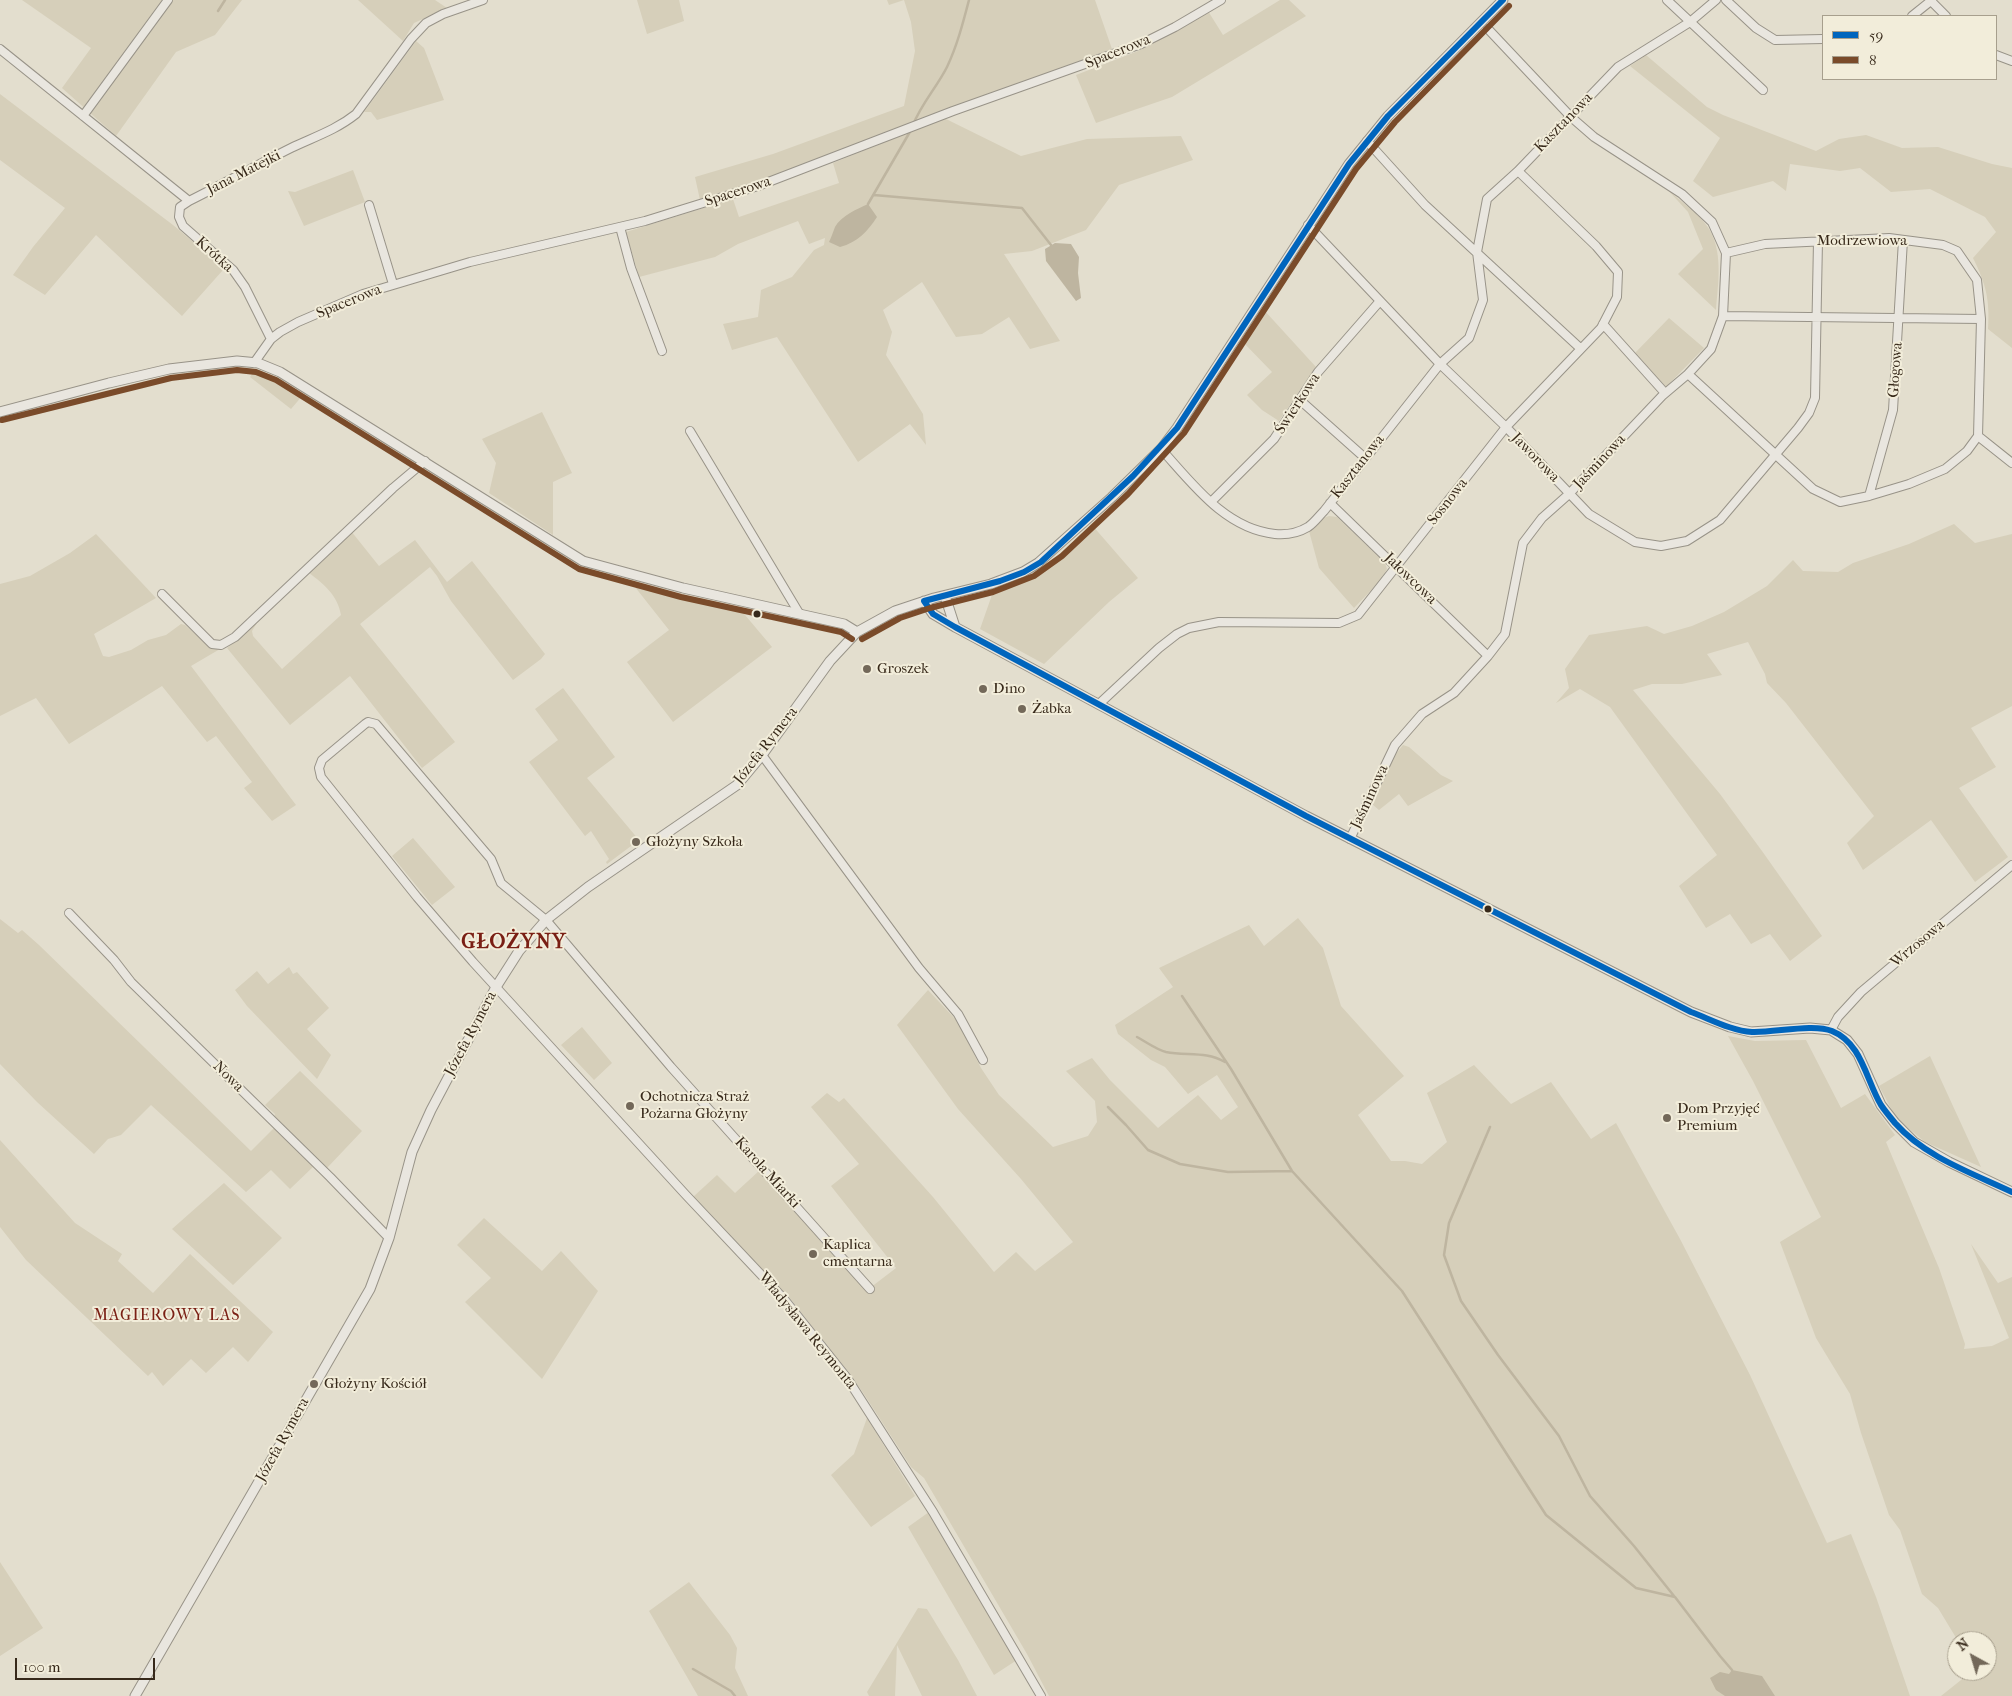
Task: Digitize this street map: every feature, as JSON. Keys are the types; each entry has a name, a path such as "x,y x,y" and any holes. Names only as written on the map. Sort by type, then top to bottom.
{"street":[{"path":"83,116 168,0"},
{"name":"Jana Matejki","path":"0,50 189,201 274,157 334,130 356,114 411,40 426,23 443,14 483,0"},
{"name":"Spacerowa","path":"254,363 271,339 298,322 362,294 470,262 620,227 758,186 953,111 1141,44 1221,0"},
{"name":"Józefa Rymera","path":"135,1696 320,1374 367,1296 389,1238 412,1152 462,1048 496,987 519,951 546,920 588,887 737,785 762,755 830,661 857,632 895,611 924,601 991,584 1023,572 1038,563 1112,497 1160,449 1177,428 1308,225 1349,164 1367,141 1388,116 1503,0"},
{"path":"1667,0 1763,90"},
{"name":"Kasztanowa","path":"1160,449 1211,502 1240,525 1267,533 1286,535 1308,528 1440,364 1469,338 1483,300 1478,252 1487,198 1518,171 1618,67 1690,22 1716,0"},
{"path":"1726,0 1756,28 1775,40 1822,39"},
{"path":"1913,15 1931,1 1945,15"},
{"name":"Jaśminowa","path":"1350,839 1395,745 1422,714 1454,693 1488,656 1505,634 1523,543 1542,518 1569,494 1665,393 1688,374 1711,349 1723,316 1726,253 1712,222 1688,198 1594,137 1571,117 1488,29"},
{"path":"1997,55 2012,61"},
{"path":"1367,141 1425,205 1580,348"},
{"name":"Sosnowa","path":"1099,704 1159,648 1177,634 1189,628 1219,622 1339,623 1358,615 1506,427 1603,324 1617,297 1618,272 1596,246 1518,171"},
{"name":"Krótka","path":"189,201 180,207 179,217 183,226 233,270 245,288 271,339"},
{"path":"369,205 393,284"},
{"name":"Jaworowa","path":"1308,225 1440,364 1506,427 1589,514 1634,542 1661,546 1687,541 1720,520 1809,413 1815,398 1818,241"},
{"path":"620,227 631,268 662,351"},
{"name":"Modrzewiowa","path":"1726,253 1765,244 1889,238 1943,245 1958,251 1977,280 1981,319 1978,436"},
{"name":"Głogowa","path":"1869,496 1893,410 1900,318 1903,240"},
{"name":"Świerkowa","path":"1211,502 1274,439 1318,372 1380,301"},
{"path":"1723,316 1981,319"},
{"path":"1603,324 1665,393"},
{"path":"0,412 169,369 214,363 254,363 280,372 425,461 583,562 683,588 844,624 857,632"},
{"path":"1688,374 1813,489 1840,502 1869,496 1909,484 1944,469 1967,451 1978,436 2012,463"},
{"path":"1300,400 1365,458"},
{"path":"690,431 799,613"},
{"path":"162,594 212,644 222,645 235,637 380,500 425,461"},
{"name":"Jałowcowa","path":"1330,503 1488,656"},
{"path":"944,596 955,627"},
{"path":"924,601 933,614 955,627 1350,839 1711,1021 1751,1032 1810,1028 1831,1030 1846,1040 1858,1054 1881,1105 1895,1123 1914,1142 1949,1162 2012,1192"},
{"name":"Karola Miarki","path":"496,987 417,897 321,777 319,768 322,760 368,722 376,724 491,859 502,883 546,920 671,1067 870,1289"},
{"path":"762,755 919,968 958,1014 983,1060"},
{"name":"Wrzosowa","path":"1831,1030 1838,1017 1861,992 2012,865"},
{"name":"Nowa","path":"69,913 114,960 131,982 330,1177 389,1238"},
{"name":"Władysława Reymonta","path":"496,987 685,1194 784,1299 848,1378 933,1512 1041,1696"}],"shaded area":[{"path":"22,0 242,0 215,35 176,52 116,136 62,88 91,48"},
{"path":"358,0 435,0 447,8 414,23 403,41"},
{"path":"637,0 679,0 684,21 647,34"},
{"path":"887,0 904,0 889,5"},
{"path":"904,0 1095,0 1112,49 745,187 700,200 695,177 773,154 904,106 915,51 911,22"},
{"path":"1280,0 1289,0 1306,16 1172,97 1096,123 1076,75 1138,51 1208,11 1223,35"},
{"path":"416,41 424,48 444,100 377,120 371,112 364,112"},
{"path":"1646,55 1707,107 1816,151 1839,139 1866,135 1902,148 1938,147 1992,164 2012,168 2012,348 1988,329 1986,292 1973,258 1996,232 1985,217 1930,189 1891,192 1860,168 1840,171 1790,164 1786,191 1773,181 1713,197 1693,181 1720,138 1630,66"},
{"path":"0,94 173,225 223,270 182,316 96,235 45,295 13,275 65,208 0,160"},
{"path":"944,118 1021,156 1087,139 1181,136 1193,160 1119,185 1086,230 1032,251 1004,254 1060,341 1030,349 1009,317 982,334 956,337 922,282 883,310 892,332 886,355 923,414 926,445 910,424 858,462 777,337 732,350 723,324 758,317 761,290 792,277 814,250 824,245 825,238 809,244 798,221 738,244 715,257 639,277 626,232 733,199 739,217 839,183 833,163"},
{"path":"353,170 365,202 304,226 288,191 295,192"},
{"path":"1667,189 1699,217 1712,235 1716,245 1719,267 1716,310 1678,274 1703,249 1688,212"},
{"path":"868,204 877,217 866,232 852,242 840,247 829,242 835,227 841,219"},
{"path":"1055,243 1071,244 1079,257 1078,273 1081,298 1076,301 1046,261 1045,249"},
{"path":"1264,310 1316,367 1279,421 1262,410 1247,395 1272,372 1242,341"},
{"path":"1669,318 1704,348 1666,387 1635,353"},
{"path":"254,371 268,375 303,395 291,409 250,377"},
{"path":"542,412 572,473 553,482 553,535 489,493 496,463 482,439"},
{"path":"1329,516 1337,517 1385,563 1387,569 1380,581 1354,608 1319,568 1309,531 1323,518"},
{"path":"1954,524 1975,543 2012,534 2012,706 1971,728 1996,767 1959,788 2008,857 1975,882 1931,820 1863,870 1847,843 1874,816 1786,703 1767,683 1765,674 1748,642 1707,654 1722,675 1682,684 1652,684 1633,690 1720,794 1822,936 1790,961 1770,934 1751,944 1730,914 1706,928 1679,886 1717,855 1610,707 1580,689 1556,703 1569,688 1565,669 1589,635 1647,626 1664,634 1692,626 1724,612 1767,586 1793,560 1803,571 1838,572 1853,563 1909,544"},
{"path":"1092,525 1138,578 1109,602 1044,664 980,629 993,592 1039,574"},
{"path":"351,531 379,566 415,540 447,582 472,561 545,654 513,680 451,601 430,567 360,624 455,742 422,768 350,676 290,725 227,648 257,623 252,631 253,636 282,669 341,615 334,596 309,573"},
{"path":"96,534 156,598 94,634 103,656 109,657 131,650 148,640 166,635 181,624 185,625 210,647 220,649 191,666 296,805 272,821 244,788 252,782 216,736 207,742 162,686 69,744 36,698 0,716 0,584 30,576 70,553"},
{"path":"635,587 740,609 772,647 673,722 627,662 669,630"},
{"path":"563,688 615,757 587,778 639,840 607,864 606,862 609,859 591,831 585,836 529,762 558,740 535,709"},
{"path":"1403,745 1409,747 1441,775 1453,781 1408,806 1399,794 1379,810 1372,804 1395,755"},
{"path":"413,838 455,887 432,905 392,856"},
{"path":"1298,918 1323,948 1341,1006 1404,1076 1358,1115 1391,1161 1422,1164 1447,1142 1427,1093 1474,1065 1511,1104 1551,1082 1591,1139 1616,1123 1680,1239 1750,1375 1827,1543 1851,1534 1876,1597 1910,1696 1049,1696 1027,1654 924,1478 911,1467 862,1391 789,1297 693,1197 717,1175 735,1193 760,1170 866,1291 896,1268 831,1186 859,1164 811,1107 827,1093 839,1102 844,1098 933,1197 994,1272 1016,1252 1035,1271 1073,1242 1021,1179 958,1109 897,1025 928,990 958,1022 981,1068 999,1095 1053,1147 1088,1136 1097,1122 1095,1101 1066,1071 1092,1058 1110,1080 1158,1128 1198,1095 1221,1120 1238,1107 1217,1075 1188,1094 1165,1067 1151,1060 1118,1034 1115,1025 1173,987 1159,968 1249,925 1264,946"},
{"path":"0,919 18,933 22,930 39,945 251,1151 274,1128 314,1166 290,1189 271,1170 246,1192 151,1105 121,1135 108,1139 94,1154 37,1102 0,1064"},
{"path":"289,967 293,974 297,972 329,1008 307,1029 331,1055 317,1079 247,1006 235,990 257,971 268,984"},
{"path":"582,1027 612,1063 594,1080 561,1045"},
{"path":"1728,1036 1755,1041 1806,1040 1841,1108 1865,1094 1895,1135 1886,1142 1939,1268 1965,1344 1964,1349 1992,1346 2009,1338 1971,1244 1998,1283 2012,1277 2012,1696 1941,1696 1960,1681 1997,1681 1997,1631 1952,1631 1938,1608 1922,1594 1900,1530 1889,1515 1850,1394 1816,1338 1780,1242 1821,1217 1753,1081"},
{"path":"1930,1056 1981,1167 1925,1142 1896,1118 1879,1086"},
{"path":"300,1071 362,1131 327,1168 274,1118 275,1114 265,1105"},
{"path":"0,1140 75,1223 122,1254 118,1261 153,1293 190,1254 273,1332 248,1362 233,1347 206,1373 191,1359 163,1386 152,1372 148,1376 26,1260 0,1227"},
{"path":"224,1183 282,1238 233,1285 172,1229"},
{"path":"484,1218 542,1271 561,1251 598,1291 542,1379 465,1302 491,1278 457,1245"},
{"path":"867,1418 915,1496 871,1527 831,1475 854,1454"},
{"path":"929,1512 1017,1660 994,1675 908,1527"},
{"path":"0,1562 43,1628 0,1656"},
{"path":"689,1582 730,1635 737,1648 735,1668 748,1696 698,1696 649,1611"},
{"path":"918,1608 927,1609 977,1696 922,1696 897,1645 895,1696 869,1696 867,1692"},
{"path":"1732,1670 1762,1676 1775,1696 1725,1696 1716,1690 1710,1678 1720,1672 1729,1674"}],"waterway":[{"path":"218,11 225,0"},
{"path":"913,125 951,59 969,0"},
{"path":"868,204 911,130"},
{"path":"874,195 1022,208 1051,245"},
{"path":"1182,996 1231,1069 1292,1171 1402,1291 1546,1515 1636,1588 1675,1597 1732,1670"},
{"path":"1137,1037 1155,1048 1166,1052 1211,1056 1225,1062"},
{"path":"1108,1107 1148,1150 1180,1164 1228,1172 1292,1171"},
{"path":"1490,1127 1449,1223 1444,1255 1461,1301 1498,1355 1559,1436 1590,1496 1634,1546 1674,1596"},
{"path":"693,1669 731,1691 735,1696"}],"transit line":[{"name":"59","path":"1503,0 1388,116 1349,164 1177,428 1133,476 1041,562 1024,572 1000,581 924,601 933,614 955,627 1306,816 1691,1012 1744,1031 1761,1032 1815,1028 1832,1031 1850,1044 1857,1053 1881,1105 1907,1135 1935,1155 2012,1192"},
{"name":"8","path":"862,639 900,618 930,608 993,592 1034,576 1062,556 1128,494 1184,433 1356,169 1395,122 1509,6"},
{"name":"8","path":"2,420 171,378 237,370 256,372 276,380 579,569 681,597 841,632 852,639"}],"place":[{"name":"Groszek","path":"867,669"},
{"name":"Dino","path":"983,689"},
{"name":"Żabka","path":"1022,709"},
{"name":"Głożyny Szkoła","path":"636,842"},
{"name":"Ochotnicza Straż Pożarna Głożyny","path":"630,1106"},
{"name":"Dom Przyjęć Premium","path":"1667,1118"},
{"name":"Kaplica cmentarna","path":"813,1254"},
{"name":"Głożyny Kościół","path":"314,1384"}],"district":[{"name":"GŁOŻYNY","path":"514,943"},
{"name":"MAGIEROWY LAS","path":"167,1316"}]}
